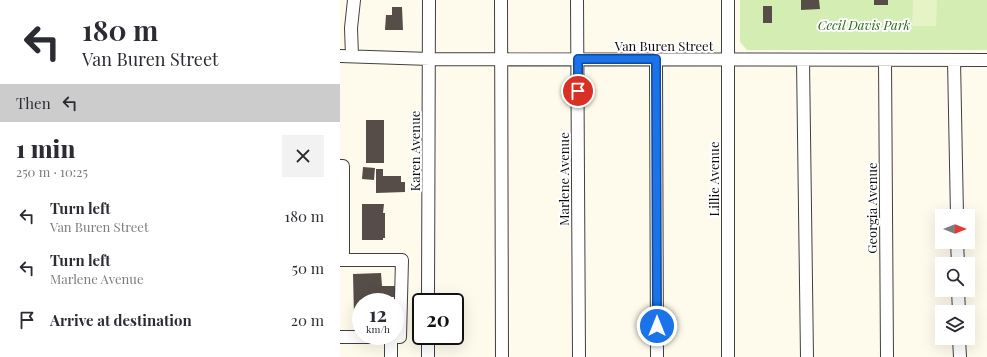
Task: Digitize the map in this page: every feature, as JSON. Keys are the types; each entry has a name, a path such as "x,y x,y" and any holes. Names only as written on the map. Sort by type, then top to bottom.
{"street":[{"path":"346,56 354,0"},
{"name":"Karen Avenue","path":"428,293 429,0"},
{"path":"501,0 502,357"},
{"name":"Marlene Avenue","path":"578,0 579,357"},
{"name":"Lillie Avenue","path":"728,0 728,357"},
{"name":"Van Buren Street","path":"346,56 430,59 987,60"},
{"path":"656,59 657,357"},
{"path":"803,60 807,357"},
{"name":"Georgia Avenue","path":"885,60 887,357"},
{"path":"954,60 957,209"},
{"path":"340,166 343,166 342,260 402,260 401,293"},
{"path":"340,337 352,337"},
{"path":"391,345 391,357"},
{"path":"428,345 428,357"},
{"path":"959,345 960,357"}],"green space":[{"name":"Cecil Davis Park","path":"740,0 987,0 987,50 747,50 740,42"},
{"path":"913,0 937,0 936,26 912,26"}],"building":[{"path":"801,0 819,0 820,9 801,10"},
{"path":"874,0 888,0 888,5 874,5"},
{"path":"763,6 772,6 772,23 763,23"},
{"path":"392,7 402,7 403,30 385,30 386,15 392,15"},
{"path":"366,120 384,120 384,163 366,163"},
{"path":"363,167 375,168 374,180 362,179"},
{"path":"376,169 383,169 383,176 401,176 401,182 405,182 405,192 376,193"},
{"path":"362,204 384,204 383,213 385,213 385,238 383,238 383,240 362,240"},
{"path":"381,273 382,286 395,286 395,293 353,293 353,274"}],"route":[{"path":"578,91 578,59 656,59 657,326"}]}
